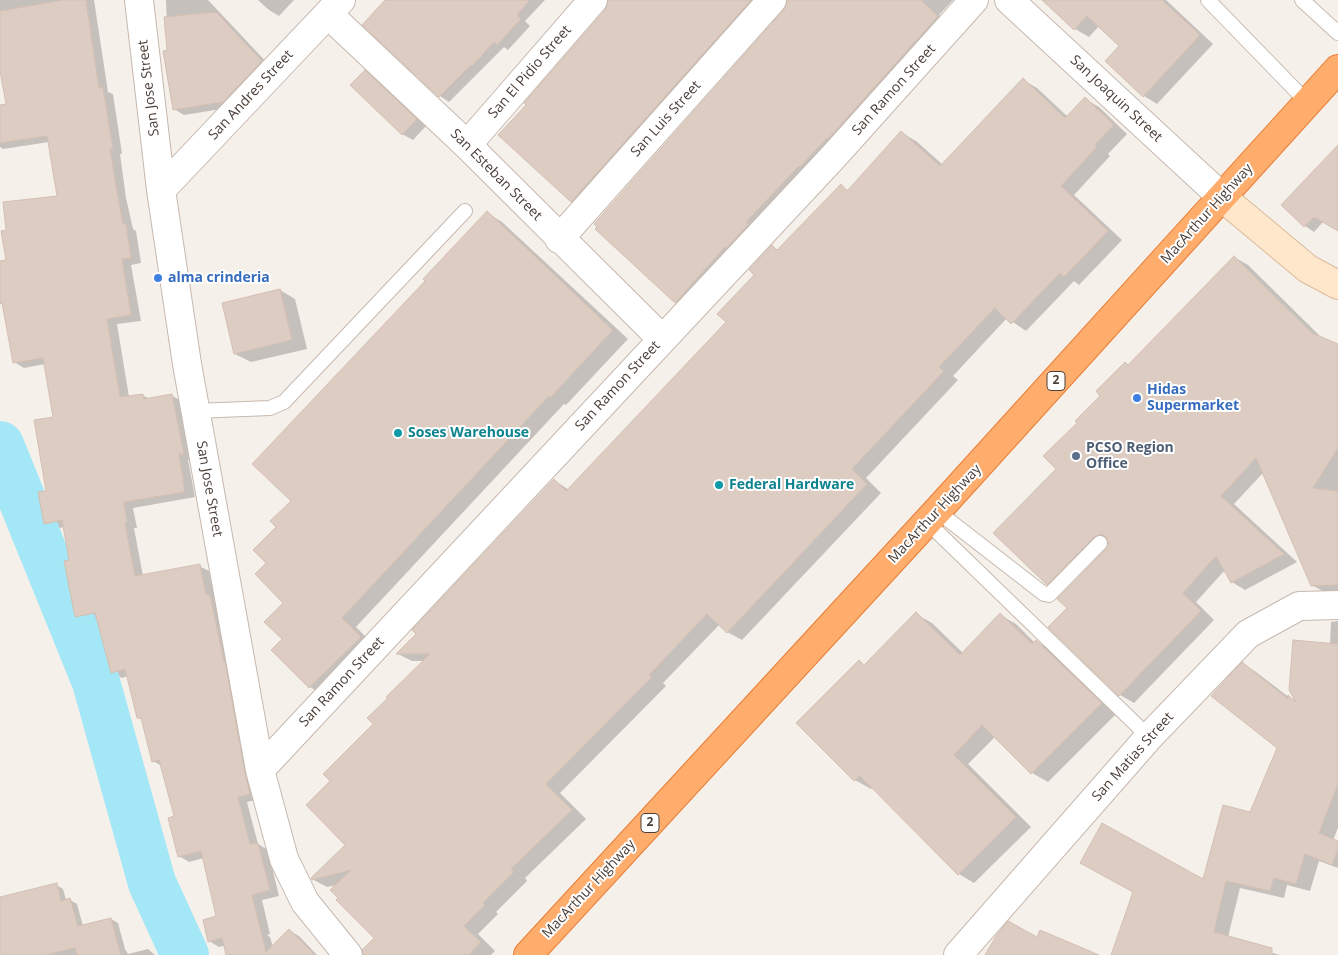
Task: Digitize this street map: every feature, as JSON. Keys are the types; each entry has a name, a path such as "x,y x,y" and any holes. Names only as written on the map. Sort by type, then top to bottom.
{"highway":[{"name":"MacArthur Highway","path":"528,955 932,517 1338,69"}],"street":[{"name":"San Jose Street","path":"139,0 161,190 195,411 260,770 284,859 305,902 348,955"},
{"name":"San El Pidio Street","path":"467,144 593,0"},
{"name":"San Luis Street","path":"559,239 772,0"},
{"name":"San Ramon Street","path":"260,770 834,156 974,0"},
{"name":"San Joaquin Street","path":"1009,0 1223,198"},
{"name":"San Andres Street","path":"161,190 335,7"},
{"name":"San Esteban Street","path":"335,7 559,239 662,340"},
{"path":"1223,198 1308,269 1338,285"},
{"name":"San Matias Street","path":"958,955 1149,737 1248,634 1299,606 1338,605"}],"lane":[{"path":"1208,0 1308,103"},
{"path":"1302,0 1338,33"},
{"path":"195,411 270,408 284,402 465,210"},
{"path":"932,517 1044,594 1049,595 1100,543"},
{"path":"932,517 1149,737"}],"building":[{"path":"63,0 86,0 99,88 103,87 113,148 110,149 123,224 126,224 131,258 122,259 131,315 107,319 120,397 143,394 144,399 172,394 184,454 179,454 185,492 124,502 127,522 125,523 135,576 200,564 206,595 210,595 225,661 250,794 238,797 250,844 258,843 270,890 252,895 266,952 289,929 315,955 226,955 222,938 208,942 203,920 216,916 201,851 178,857 168,818 174,816 159,760 152,762 141,718 137,718 125,669 111,673 95,613 75,617 64,561 69,560 62,520 44,524 38,492 46,491 34,420 53,417 43,358 13,363 2,303 0,304 0,261 6,260 1,231 6,230 3,202 57,196 47,136 0,143 0,105 6,104 0,71 0,11"},
{"path":"385,0 530,0 517,15 521,19 497,45 494,42 439,97 362,25"},
{"path":"608,0 751,0 571,202 498,135 526,105 524,103 605,10"},
{"path":"787,0 921,0 938,16 828,139 799,166 746,222 749,224 725,247 675,303 595,229 597,227 594,224 784,10"},
{"path":"1042,0 1162,0 1200,35 1143,97 1105,61 1119,46 1087,16 1074,30"},
{"path":"216,12 262,61 223,102 173,110 163,51 167,50 164,17"},
{"path":"365,70 417,119 402,135 350,85"},
{"path":"1023,78 1065,118 1085,97 1114,125 1095,145 1097,147 1061,186 1108,231 1064,277 1060,273 1011,324 995,308 939,367 944,371 852,469 867,484 727,633 707,614 649,675 652,677 546,784 572,810 511,869 514,872 483,903 485,905 464,926 481,942 469,955 363,955 362,950 374,938 336,900 338,898 330,890 351,870 312,880 311,878 345,845 306,805 330,781 323,774 373,724 367,718 430,654 396,654 416,634 412,630 554,479 566,491 726,322 717,314 754,275 749,270 772,245 777,250 841,184 847,191 901,131 940,166"},
{"path":"1338,145 1338,231 1314,217 1304,227 1281,205"},
{"path":"487,211 613,330 342,618 361,637 309,688 271,650 282,639 264,622 283,603 255,574 266,563 253,550 276,527 270,521 291,501 252,464 425,281 423,279"},
{"path":"1234,256 1312,333 1338,344 1338,448 1313,488 1338,491 1338,585 1311,586 1256,458 1221,496 1284,554 1231,583 1216,556 1183,593 1201,611 1119,696 1048,627 1067,608 1057,599 1106,549 1109,545 1106,537 1102,534 1094,537 1047,585 993,533 1056,469 1043,456 1077,423 1075,421 1100,396 1096,391 1125,362 1128,365"},
{"path":"280,289 292,340 234,354 222,303"},
{"path":"916,612 960,655 1000,613 1032,644 1036,640 1102,703 1031,774 982,725 954,755 1016,817 958,875 860,776 854,781 796,723 859,660 864,665"},
{"path":"1293,640 1338,644 1338,784 1319,833 1338,841 1338,849 1332,865 1305,854 1296,884 1274,878 1270,891 1226,881 1214,932 1272,948 1272,955 1111,955 1133,892 1080,863 1102,823 1203,879 1223,805 1250,812 1277,748 1211,696 1242,662 1288,699 1288,695 1296,702 1289,690"},
{"path":"57,883 61,901 70,898 78,926 111,918 121,955 77,955 75,948 45,955 0,955 0,897"},
{"path":"1008,921 1037,937 1040,930 1099,955 985,955 996,936"}],"waterway":[{"path":"0,445 96,682 152,883 185,955"}],"place":[{"name":"alma crinderia","path":"158,278"},
{"name":"Hidas Supermarket","path":"1137,398"},
{"name":"Soses Warehouse","path":"398,433"},
{"name":"PCSO Region Office","path":"1076,456"},
{"name":"Federal Hardware","path":"719,485"}]}
